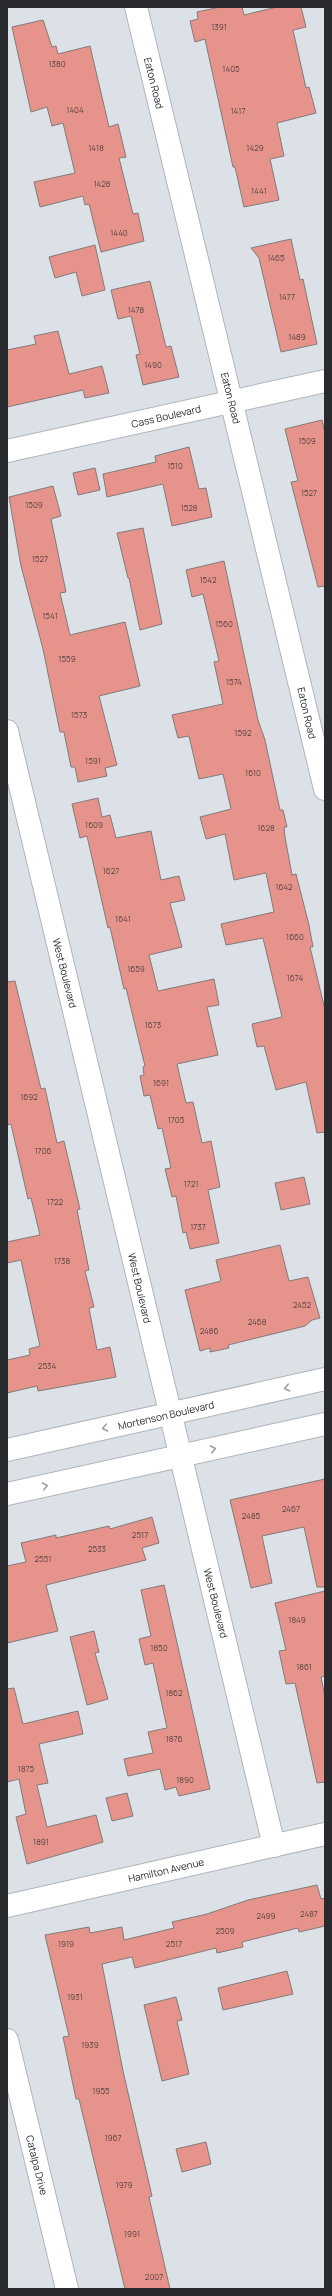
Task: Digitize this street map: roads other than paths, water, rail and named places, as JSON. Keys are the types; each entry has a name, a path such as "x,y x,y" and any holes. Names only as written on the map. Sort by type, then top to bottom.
{"street":[{"name":"Eaton Road","path":"136,7 325,789"},
{"name":"Cass Boulevard","path":"7,451 325,381"},
{"name":"West Boulevard","path":"7,731 274,1846"},
{"name":"Mortenson Boulevard","path":"7,1450 325,1379"},
{"path":"7,1494 325,1424"},
{"name":"Hamilton Avenue","path":"7,1906 325,1834"},
{"name":"Catalpa Drive","path":"7,2040 67,2289"}]}
